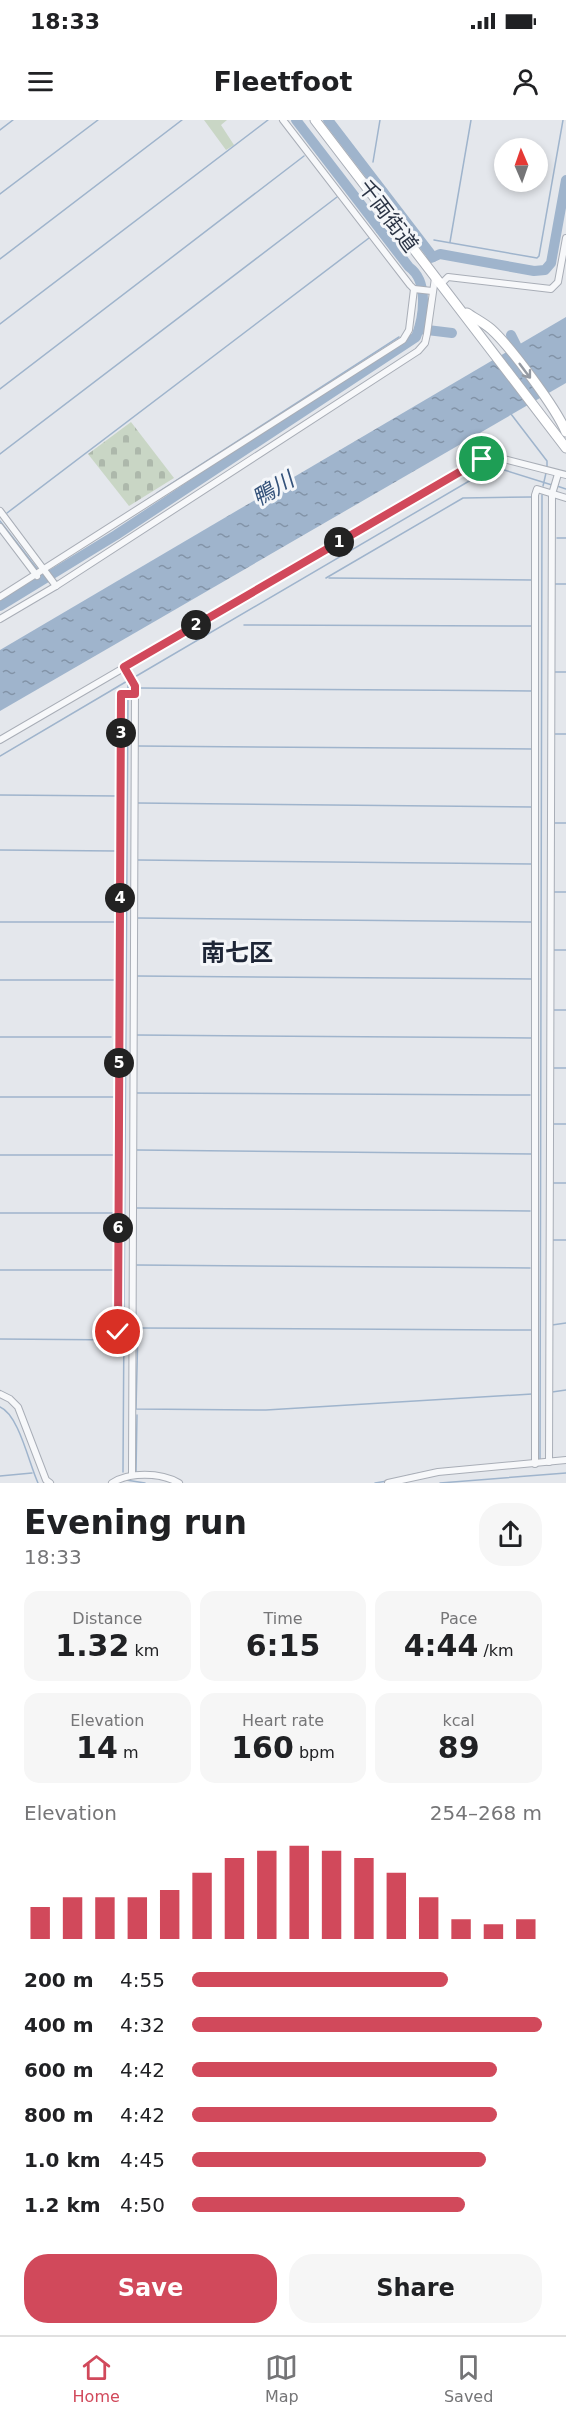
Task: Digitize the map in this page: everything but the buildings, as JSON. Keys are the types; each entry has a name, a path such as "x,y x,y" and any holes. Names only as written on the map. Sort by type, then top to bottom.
{"street":[{"path":"283,120 416,289 429,291"},
{"name":"千両街道","path":"315,120 566,448"},
{"path":"0,619 56,586 418,351 425,343 428,331 429,291 438,281 448,277 551,289 558,282 566,238"},
{"path":"0,597 44,574 403,340 409,330 416,289"},
{"name":"千両街道","path":"462,311 490,328 500,338 550,404 566,432"},
{"path":"0,740 482,459 496,457 546,471 557,477 566,475"},
{"path":"549,1462 553,492 557,477"},
{"path":"535,1464 535,498 537,489 553,492 566,498"},
{"path":"0,511 44,574"},
{"path":"0,527 56,586"},
{"path":"125,668 134,684 130,694 132,1474"},
{"path":"118,1332 121,694 130,694"},
{"path":"0,1394 10,1399 18,1407 50,1483"},
{"path":"388,1483 438,1472 566,1460"},
{"path":"112,1483 120,1477 132,1474 169,1479 179,1483"}],"green space":[{"path":"204,120 227,120 221,125 234,145 226,150"},
{"path":"131,422 174,478 129,506 88,454"}],"water":[{"path":"566,317 566,383 0,711 0,650"}],"waterway":[{"path":"0,130 13,120"},
{"path":"0,194 98,120"},
{"path":"0,259 182,120"},
{"path":"0,324 268,120"},
{"path":"0,606 116,535 416,337 423,310 420,281 296,120"},
{"path":"328,120 433,257"},
{"path":"373,162 380,120"},
{"path":"450,242 471,120"},
{"path":"434,240 537,258 563,120"},
{"path":"0,389 304,156"},
{"path":"431,258 440,254 534,271 545,270 551,263 566,180"},
{"path":"0,454 337,197"},
{"path":"7,513 369,238"},
{"path":"415,330 419,329"},
{"path":"419,329 452,333"},
{"path":"511,335 523,359"},
{"path":"157,493 399,337"},
{"path":"511,414 547,461 547,469"},
{"path":"133,678 488,470 501,469 552,485"},
{"path":"543,486 546,473"},
{"path":"557,486 566,489"},
{"path":"540,1459 542,495"},
{"path":"145,501 151,497"},
{"path":"326,578 463,498 532,497"},
{"path":"0,521 38,570"},
{"path":"557,538 566,538"},
{"path":"41,574 45,580"},
{"path":"329,578 532,580"},
{"path":"555,584 566,584"},
{"path":"244,625 531,626"},
{"path":"555,672 566,672"},
{"path":"0,756 129,680"},
{"path":"128,681 128,692"},
{"path":"139,688 532,691"},
{"path":"123,1472 128,697"},
{"path":"555,734 566,734"},
{"path":"138,746 532,749"},
{"path":"0,795 118,796"},
{"path":"138,803 532,807"},
{"path":"555,823 566,823"},
{"path":"0,850 117,851"},
{"path":"138,860 531,864"},
{"path":"554,892 566,892"},
{"path":"137,918 531,922"},
{"path":"0,922 116,922"},
{"path":"554,950 566,950"},
{"path":"137,976 532,979"},
{"path":"0,980 116,980"},
{"path":"553,1010 566,1010"},
{"path":"137,1035 531,1038"},
{"path":"0,1037 111,1037"},
{"path":"553,1068 566,1068"},
{"path":"137,1093 530,1095"},
{"path":"0,1097 116,1097"},
{"path":"554,1124 566,1124"},
{"path":"137,1150 532,1154"},
{"path":"0,1155 115,1155"},
{"path":"553,1183 566,1183"},
{"path":"137,1208 530,1211"},
{"path":"0,1213 115,1213"},
{"path":"552,1240 566,1240"},
{"path":"137,1265 530,1268"},
{"path":"0,1270 115,1270"},
{"path":"552,1325 566,1323"},
{"path":"137,1328 531,1330"},
{"path":"138,1328 136,1409 266,1410 532,1394"},
{"path":"532,1330 532,1393"},
{"path":"0,1339 125,1340"},
{"path":"552,1392 566,1390"},
{"path":"0,1407 13,1420 38,1483"},
{"path":"136,1472 137,1415"},
{"path":"406,1476 430,1471"},
{"path":"0,1476 32,1473"},
{"path":"440,1483 566,1473"},
{"path":"126,1480 145,1483"},
{"path":"375,1483 387,1481"}],"district":[{"name":"南七区","path":"237,953"}],"route":[{"path":"118,1332 121,694 135,694 135,686 124,667 482,459"}],"water label":[{"name":"鴨川","path":"273,489"}]}
